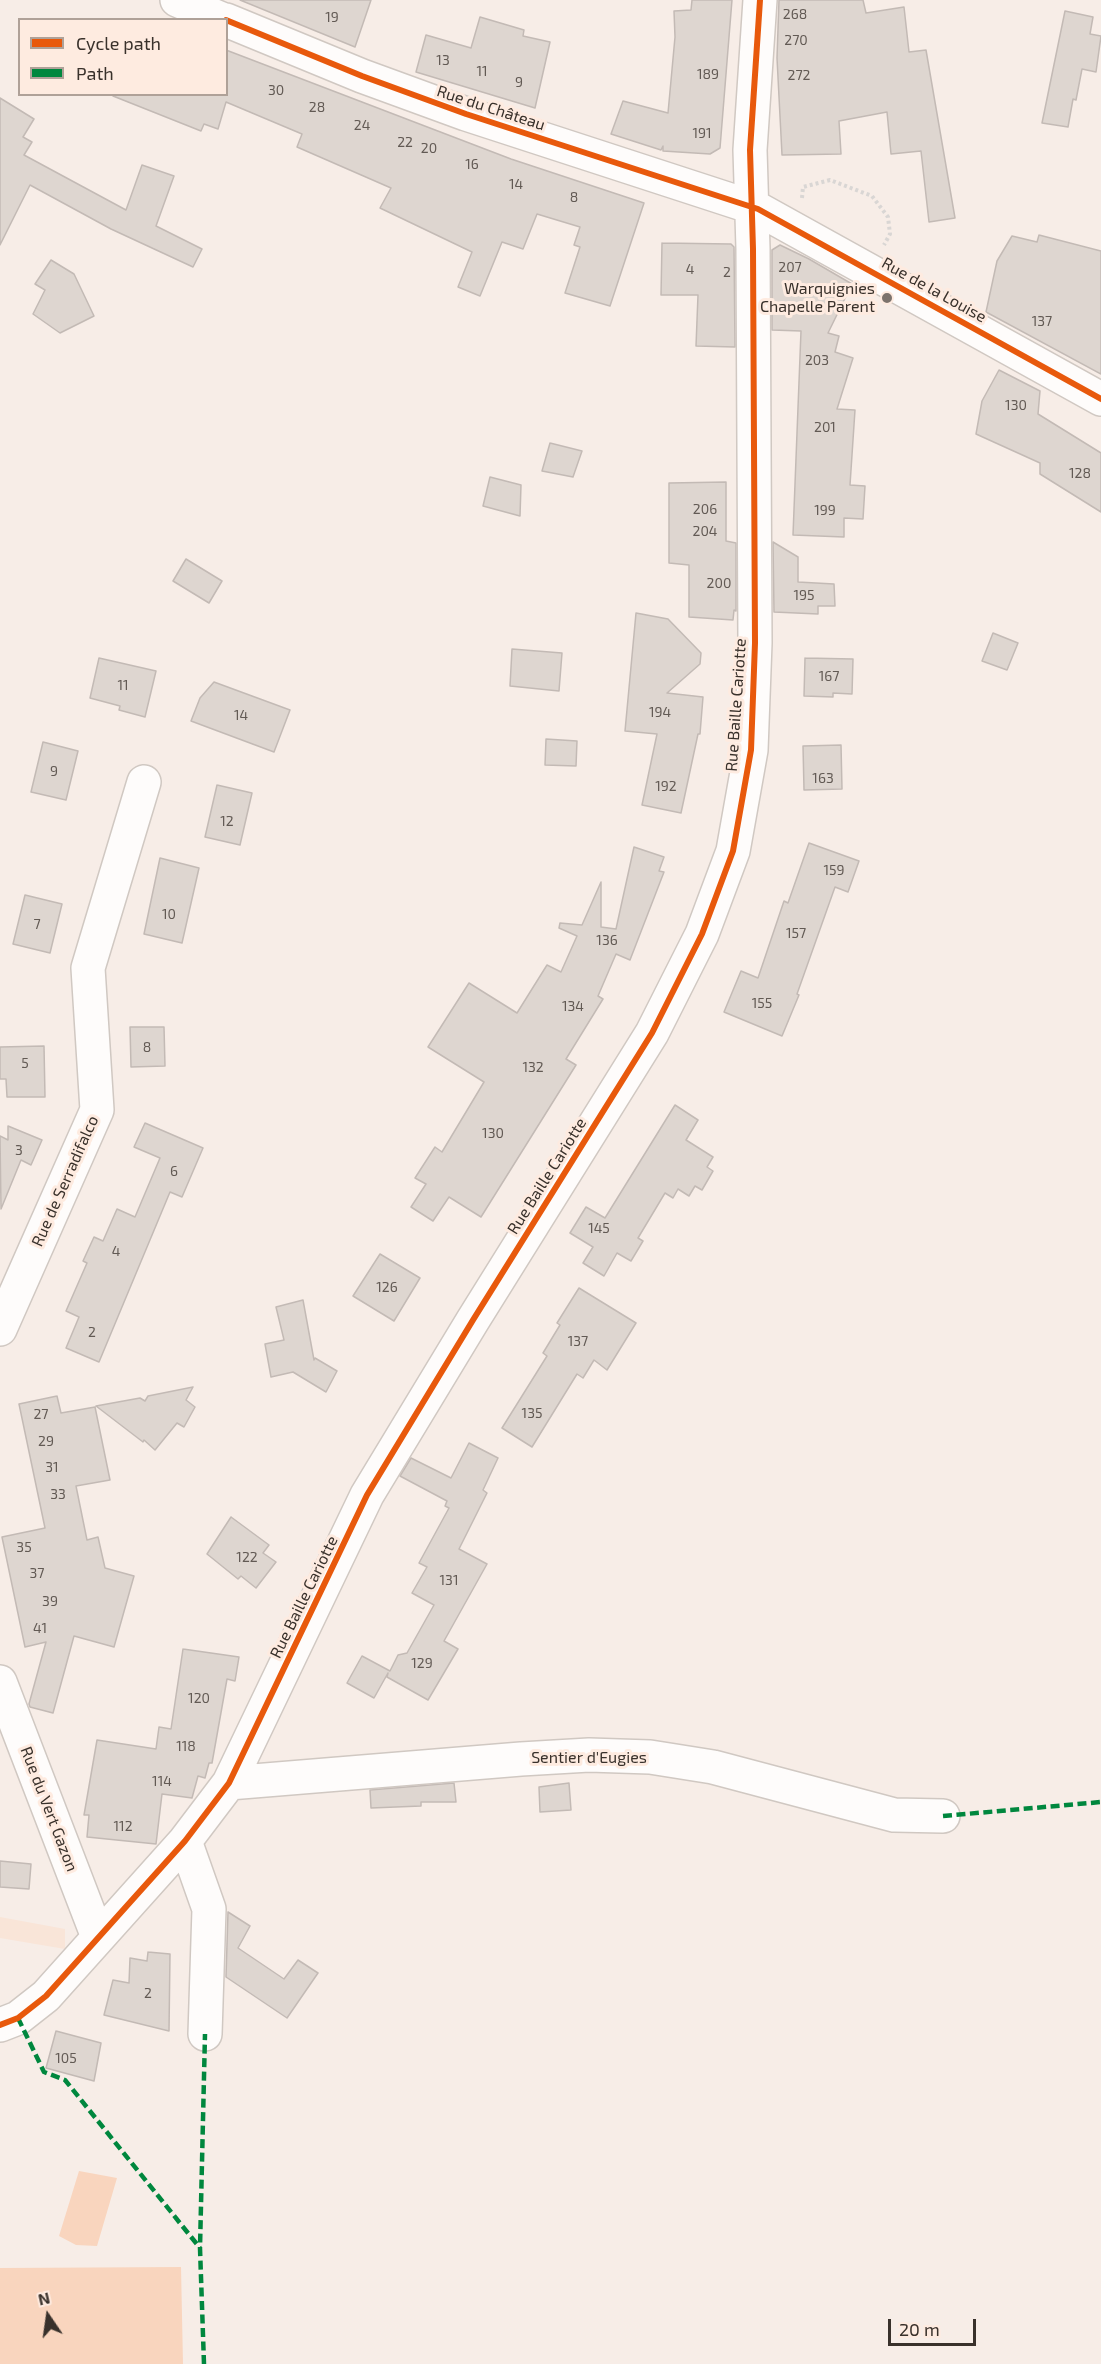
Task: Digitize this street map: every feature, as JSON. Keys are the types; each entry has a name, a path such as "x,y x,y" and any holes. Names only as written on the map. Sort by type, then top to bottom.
{"street":[{"name":"Rue du Château","path":"177,0 220,18"},
{"name":"Rue Baille Cariotte","path":"0,2025 18,2018 46,1996 185,1842 230,1783 368,1495 473,1320 652,1033 702,934 733,851 751,750 755,643 753,207 750,150 760,0"},
{"name":"Rue du Château","path":"228,21 418,98 753,207"},
{"name":"Rue de la Louise","path":"753,207 1101,399"},
{"name":"Rue de Serradifalco","path":"0,1329 97,1110 88,968 144,782"},
{"name":"Rue du Vert Gazon","path":"0,1682 98,1937"},
{"name":"Sentier d'Eugies","path":"230,1783 521,1759 589,1755 650,1757 713,1767 894,1815 943,1816"},
{"path":"185,1842 209,1909 206,2034"}],"path":[{"path":"790,226 799,211 803,187 830,180 872,196 888,217 890,234 880,254"}],"shaded area":[{"path":"0,1917 65,1929 65,1949 0,1938"},
{"path":"79,2171 117,2178 97,2246 76,2245 59,2236"},
{"path":"181,2267 183,2364 0,2364 0,2268"}],"building":[{"path":"240,0 371,0 355,47"},
{"path":"692,0 732,0 720,148 710,154 663,151 663,146 661,150 611,134 623,101 668,113 675,37 674,11 691,10"},
{"path":"779,0 863,0 866,13 904,7 909,52 926,50 955,218 929,222 921,151 891,154 887,112 839,121 841,154 782,155 777,58"},
{"path":"1065,11 1093,17 1090,34 1101,36 1096,72 1082,69 1068,127 1042,123"},
{"path":"480,17 524,30 523,36 550,42 535,108 416,72 426,35 471,48"},
{"path":"228,51 511,159 644,203 610,306 565,293 580,247 574,245 580,227 537,214 523,249 502,242 480,296 458,287 472,252 380,208 391,188 297,147 302,134 226,102 218,129 204,124 201,131 113,96 228,96"},
{"path":"0,98 34,119 23,137 32,142 24,155 126,210 142,165 174,176 156,226 202,249 193,267 111,229 30,185 0,245"},
{"path":"1039,235 1101,251 1101,374 986,312 997,261 1012,236 1037,242"},
{"path":"662,243 731,244 734,247 735,347 696,346 698,295 661,295"},
{"path":"780,245 852,284 828,333 839,336 835,352 853,358 837,409 855,410 850,485 865,486 863,519 844,518 844,537 793,535 801,331 772,330 772,250"},
{"path":"51,260 74,274 94,316 60,333 33,314 45,290 35,284"},
{"path":"999,370 1040,391 1038,414 1101,453 1101,512 1040,474 1040,463 976,434 982,401"},
{"path":"550,443 582,451 573,477 542,471"},
{"path":"490,477 521,485 520,516 483,506"},
{"path":"726,482 726,541 736,543 736,611 734,610 733,620 689,617 689,565 669,563 669,483"},
{"path":"773,542 798,557 798,582 834,584 835,606 818,606 818,614 774,612"},
{"path":"186,559 222,581 209,603 173,581"},
{"path":"636,613 668,619 701,653 700,664 667,693 703,697 700,734 698,734 681,813 642,805 657,734 625,731"},
{"path":"993,633 1018,643 1007,670 982,661"},
{"path":"512,649 562,653 559,691 510,686"},
{"path":"99,658 156,671 145,717 119,710 120,706 90,698"},
{"path":"805,658 853,659 852,694 833,693 833,697 804,696"},
{"path":"214,682 290,710 274,752 191,721 200,698"},
{"path":"546,739 577,741 576,766 545,765"},
{"path":"43,742 78,751 66,800 31,792"},
{"path":"841,745 842,789 804,790 803,746"},
{"path":"217,785 252,793 240,845 205,837"},
{"path":"809,843 859,861 848,892 835,887 797,994 799,995 782,1036 724,1012 741,971 758,978 784,901 788,903"},
{"path":"634,847 664,857 659,871 664,872 630,960 616,954 598,996 603,999 566,1059 576,1065 481,1217 449,1197 433,1221 411,1207 426,1184 415,1178 435,1147 442,1152 484,1082 428,1047 469,983 517,1013 547,965 561,972 577,936 559,928 560,923 582,925 601,882 601,927 616,929"},
{"path":"160,858 199,868 182,943 144,934"},
{"path":"25,895 62,904 50,953 13,944"},
{"path":"130,1027 164,1027 165,1066 131,1067"},
{"path":"44,1046 45,1097 7,1097 6,1079 0,1079 0,1047"},
{"path":"675,1105 698,1120 686,1140 713,1157 707,1167 713,1171 702,1190 695,1186 689,1196 678,1189 673,1198 665,1193 638,1238 643,1241 631,1261 617,1253 604,1276 583,1263 593,1247 570,1233 586,1207 605,1218"},
{"path":"145,1123 203,1148 182,1197 170,1192 99,1362 66,1348 79,1317 66,1311 87,1263 83,1261 94,1237 103,1241 117,1209 135,1217 160,1158 134,1147"},
{"path":"8,1126 42,1140 31,1165 21,1160 1,1209 0,1136 8,1140"},
{"path":"380,1254 420,1278 394,1321 353,1296"},
{"path":"579,1288 636,1323 607,1370 594,1360 583,1378 577,1374 532,1447 502,1428 547,1356 543,1353 560,1325 557,1323"},
{"path":"303,1300 314,1360 315,1358 337,1371 326,1392 293,1372 271,1377 265,1344 284,1340 276,1307"},
{"path":"193,1387 186,1400 195,1407 184,1427 177,1423 155,1450 96,1406 140,1398 145,1401 148,1396"},
{"path":"57,1396 61,1413 95,1407 110,1480 76,1486 87,1540 98,1537 105,1568 134,1576 114,1647 74,1636 53,1713 30,1707 29,1704 46,1642 25,1647 2,1537 45,1528 19,1404"},
{"path":"469,1443 498,1458 483,1490 487,1493 459,1549 487,1564 444,1641 458,1649 428,1700 387,1677 388,1673 374,1698 347,1683 362,1656 390,1671 398,1655 407,1653 434,1605 412,1593 427,1567 419,1563 449,1508 445,1506 447,1501 400,1476 411,1458 451,1478"},
{"path":"231,1517 269,1545 263,1553 276,1562 256,1588 241,1576 238,1579 207,1554"},
{"path":"183,1649 239,1657 235,1681 227,1679 212,1763 209,1763 205,1778 198,1776 192,1798 162,1794 156,1844 87,1837 89,1815 84,1815 97,1740 156,1749 159,1727 171,1729"},
{"path":"454,1783 456,1802 421,1802 421,1806 371,1808 370,1790"},
{"path":"569,1783 571,1810 540,1812 539,1787"},
{"path":"0,1861 31,1864 29,1889 0,1887"},
{"path":"228,1912 250,1926 238,1948 284,1979 298,1960 318,1973 287,2018 226,1977"},
{"path":"148,1952 170,1954 169,2031 104,2015 113,1980 129,1983 130,1958 147,1961"},
{"path":"56,2031 101,2043 94,2081 46,2068"}],"marked path":[{"path":"943,1816 1101,1802"},
{"path":"18,2018 44,2072 65,2080 200,2248"},
{"path":"204,2364 200,2248 205,2034"}],"cycle path":[{"path":"0,2025 18,2018 46,1996 185,1841 229,1783 367,1495 652,1033 702,934 733,851 751,750 755,643 753,249 750,150 760,0"},
{"path":"228,21 362,76 466,114 758,209 1101,399"}],"place":[{"name":"Warquignies Chapelle Parent","path":"887,298"}]}
